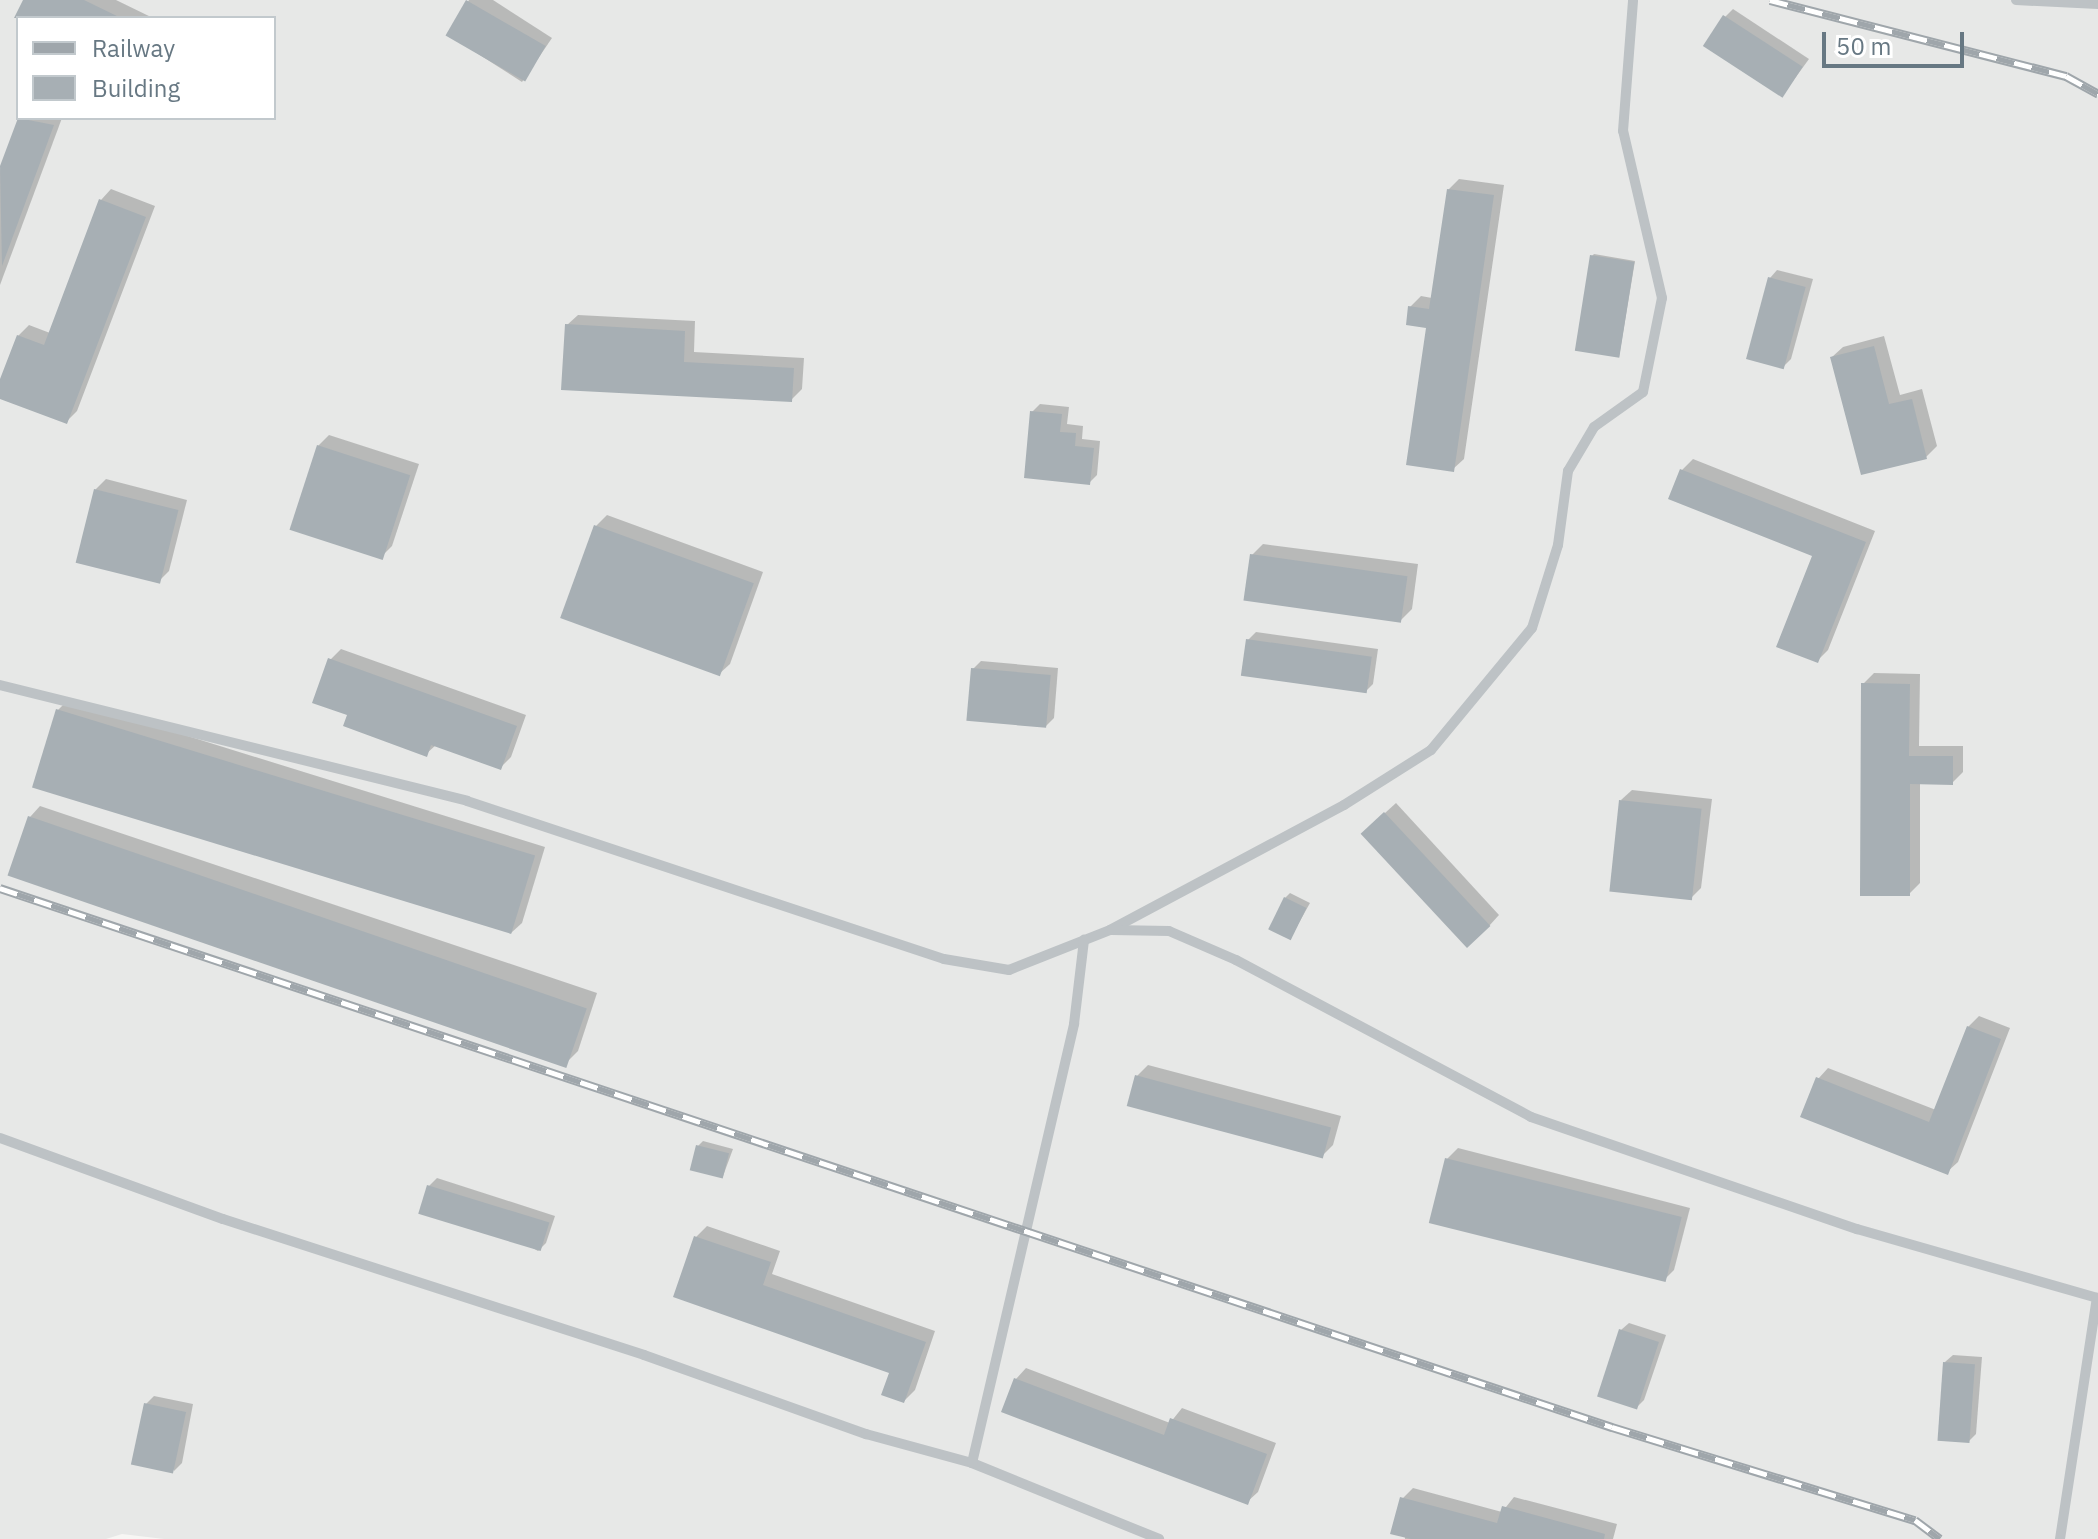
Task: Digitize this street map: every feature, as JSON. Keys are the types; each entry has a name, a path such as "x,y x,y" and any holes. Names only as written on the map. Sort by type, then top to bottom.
{"lane":[{"path":"0,685 467,801 944,959 1009,970 1110,930 1344,805 1431,750 1532,628 1558,545 1568,471 1594,427 1643,392 1662,298 1623,131 1633,0"},
{"path":"2016,0 2098,4"},
{"path":"1110,930 1169,931 1236,960 1531,1117 1610,1147 1857,1229 2098,1298 2060,1539"},
{"path":"972,1463 1074,1024 1084,940"},
{"path":"0,1138 441,1292 644,1355 866,1434 972,1463 1159,1539"}],"shaded area":[{"path":"0,0 2098,0 2098,1539 164,1539 122,1534 106,1539 0,1539"}],"building":[{"path":"23,0 84,0 117,16 16,16 14,18"},
{"path":"466,0 546,46 525,82 446,36"},
{"path":"1723,15 1803,67 1783,98 1703,46"},
{"path":"17,120 54,125 2,266 0,166"},
{"path":"1447,189 1494,195 1454,472 1406,465 1426,328 1406,325 1408,306 1429,309"},
{"path":"99,199 146,217 67,424 0,399 0,379 17,335 44,345"},
{"path":"1590,255 1634,262 1619,358 1575,351"},
{"path":"1768,277 1806,287 1784,369 1746,359"},
{"path":"565,324 685,331 684,362 794,368 792,402 561,390"},
{"path":"1874,346 1889,404 1912,399 1927,459 1861,475 1830,357"},
{"path":"1030,411 1062,414 1060,432 1076,433 1075,446 1094,448 1090,485 1024,478"},
{"path":"317,445 410,475 383,560 289,530"},
{"path":"1680,469 1866,542 1818,663 1776,647 1812,556 1668,499"},
{"path":"94,489 178,510 160,584 76,563"},
{"path":"594,525 754,583 720,676 560,618"},
{"path":"1250,554 1407,576 1401,623 1243,601"},
{"path":"1246,639 1372,657 1367,693 1241,676"},
{"path":"328,658 517,726 501,770 431,745 427,757 343,726 347,715 312,703"},
{"path":"971,668 1051,675 1046,728 966,721"},
{"path":"1861,683 1910,684 1909,756 1953,756 1953,785 1910,784 1910,896 1860,896"},
{"path":"56,709 535,855 511,934 32,787"},
{"path":"1619,800 1702,809 1692,900 1609,891"},
{"path":"1384,812 1490,926 1467,948 1361,834"},
{"path":"28,816 587,1008 566,1068 7,876"},
{"path":"1284,897 1306,908 1291,940 1268,929"},
{"path":"1967,1026 2001,1039 1948,1175 1800,1117 1816,1077 1929,1122"},
{"path":"1135,1075 1331,1128 1323,1158 1127,1106"},
{"path":"696,1145 729,1153 723,1178 690,1170"},
{"path":"1445,1158 1682,1217 1666,1282 1429,1223"},
{"path":"427,1185 549,1222 541,1251 418,1214"},
{"path":"694,1236 771,1262 763,1285 926,1342 904,1403 881,1395 889,1373 673,1297"},
{"path":"1619,1329 1659,1342 1637,1410 1597,1397"},
{"path":"1943,1362 1975,1364 1969,1443 1937,1441"},
{"path":"1014,1378 1164,1435 1170,1418 1267,1454 1248,1505 1001,1412"},
{"path":"144,1403 186,1412 173,1474 131,1465"},
{"path":"1400,1497 1497,1523 1502,1506 1605,1534 1604,1539 1411,1539 1390,1534"}],"railway":[{"path":"1770,0 2066,76 2098,94"},
{"path":"0,888 1612,1427 1915,1520 1940,1539"}]}
